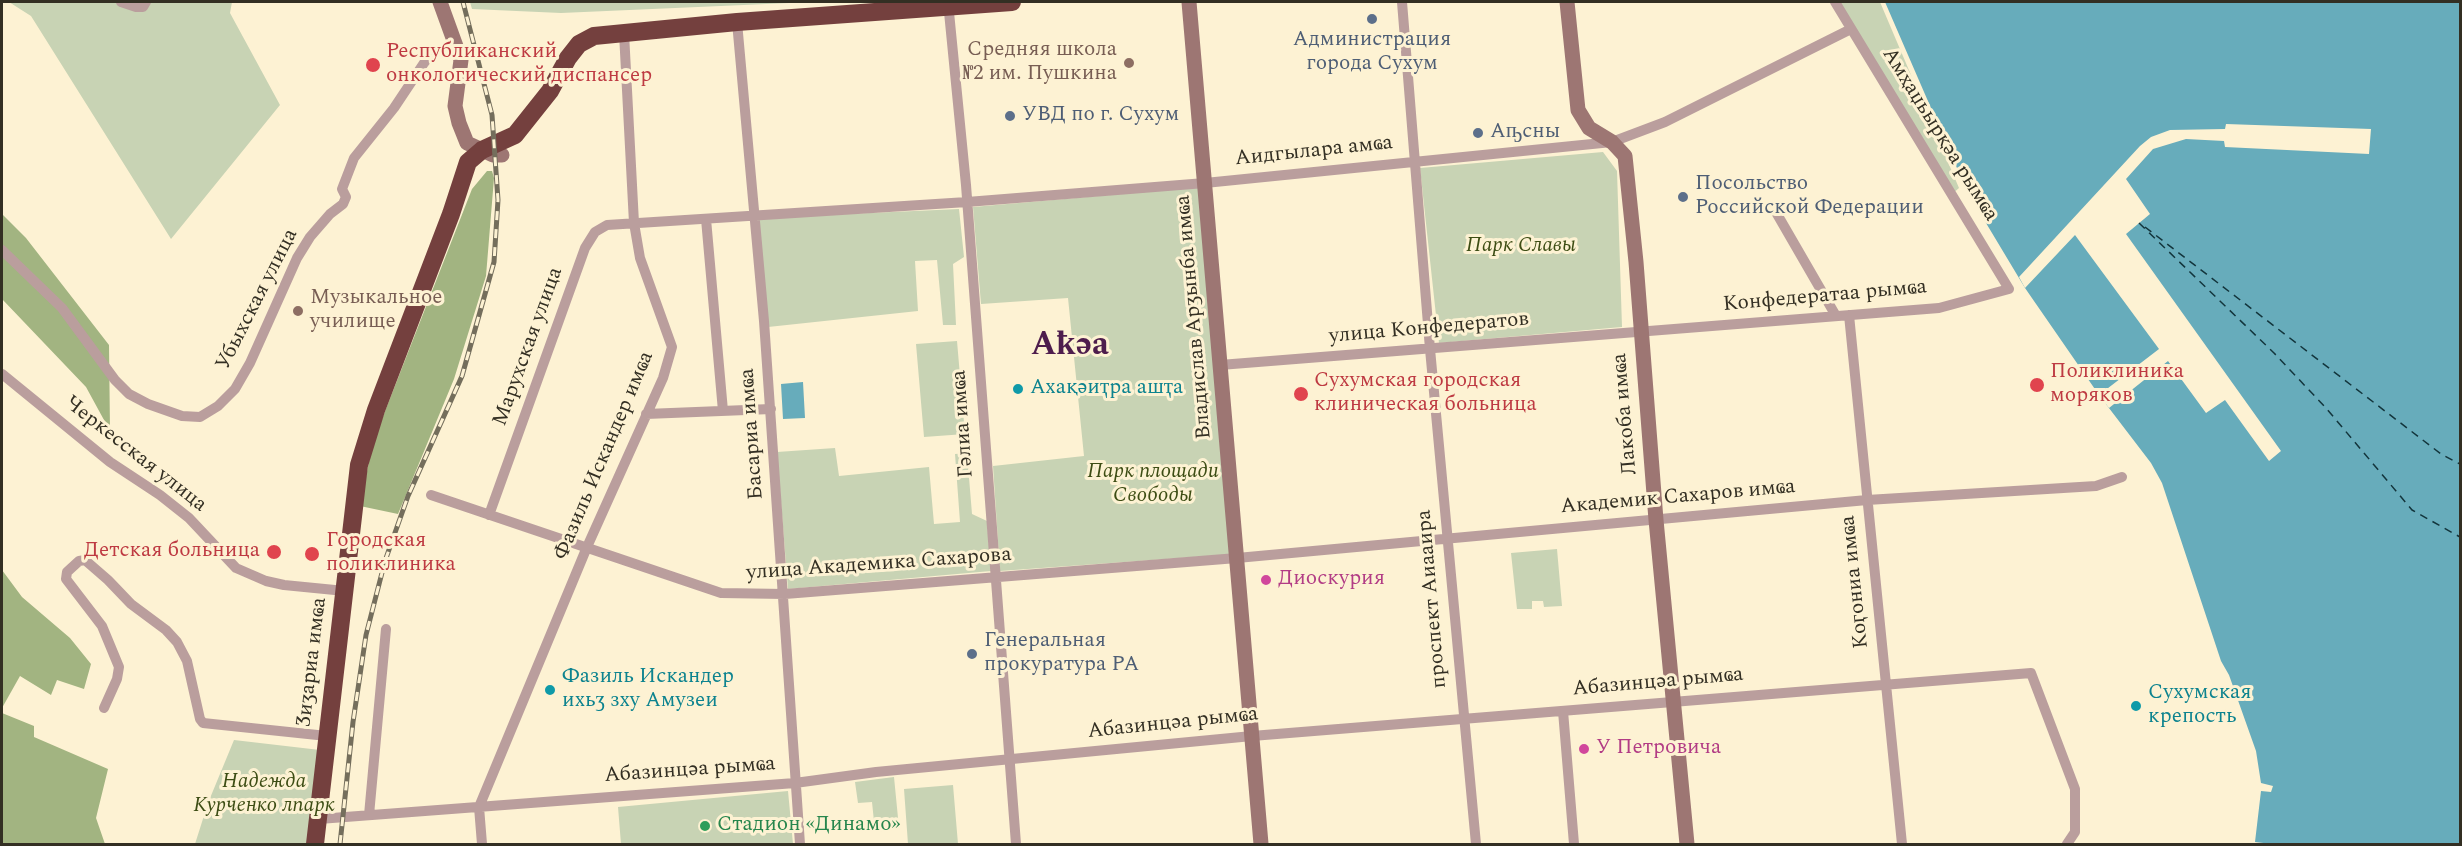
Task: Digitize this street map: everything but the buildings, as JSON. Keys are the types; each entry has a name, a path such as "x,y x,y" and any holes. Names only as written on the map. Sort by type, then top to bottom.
{"highway":[{"path":"452,214 475,146 515,135 541,103 579,44 594,36 737,22 1012,2"},
{"path":"452,214 471,177 482,165 524,140 532,128 541,103"},
{"name":"Ӡиӡариа имҩа","path":"315,844 359,465 376,410 452,214"}],"main road":[{"path":"440,2 461,60 455,106 459,123 475,146 493,155 502,155"},
{"name":"Владислав Арӡынба имҩа","path":"1190,2 1261,844"},
{"name":"Лакоба имҩа","path":"1566,2 1578,110 1588,128 1612,142 1625,156 1687,844"}],"street":[{"path":"121,2 136,7 143,7 146,2"},
{"name":"проспект Аиааира","path":"1402,2 1431,362 1476,844"},
{"name":"Амҳаџьырқәа рымҩа","path":"1835,2 2009,288"},
{"name":"Гәлиа имҩа","path":"948,5 967,202 1016,844"},
{"name":"Басариа имҩа","path":"737,22 756,216 785,594 795,783 801,844"},
{"name":"Аидгылара амҩа","path":"706,219 967,202 1205,183 1612,142 1665,122 1851,28"},
{"name":"Фазиль Искандер имҩа","path":"482,844 479,807 587,547 669,361 672,347 667,327 640,258 634,223 624,33"},
{"name":"Убыхская улица","path":"2,250 62,308 115,380 129,394 148,404 182,416 200,417 218,406 236,389 297,258 310,237 330,214 343,204 346,197 342,189 354,158 394,108 430,55 455,43"},
{"path":"1777,214 1836,316"},
{"path":"706,219 723,411"},
{"name":"Марухская улица","path":"489,514 585,248 595,232 607,225 706,219"},
{"name":"Конфедератаа рымҩа","path":"1641,332 1939,308 2009,288"},
{"name":"Коӷониа имҩа","path":"1849,315 1888,685 1902,844"},
{"name":"улица Конфедератов","path":"1220,365 1641,332"},
{"name":"Черкесская улица","path":"2,374 110,462 160,495 189,518 236,568 266,581 284,585 345,591"},
{"path":"646,414 771,409"},
{"name":"Академик Сахаров имҩа","path":"1237,558 1867,501 2096,486 2122,477"},
{"name":"улица Академика Сахарова","path":"431,495 721,593 785,594 1237,558"},
{"path":"104,708 117,679 119,667 102,626 66,579 67,572 79,561 86,560 131,604 166,630 177,642 187,661 200,719 203,723 327,736"},
{"path":"369,815 386,629"},
{"name":"Абазинцәа рымҩа","path":"319,819 795,783 876,772 1252,736 2031,673 2075,789 2075,832 2067,844"},
{"path":"1563,711 1574,844"}],"green space":[{"path":"9,2 232,2 230,13 280,105 171,239 31,16"},
{"path":"470,2 812,2 561,13 472,9"},
{"path":"1839,2 1880,2 1959,188 1951,195"},
{"name":"Парк Славы","path":"1603,152 1617,171 1622,327 1439,343 1420,168"},
{"path":"487,171 492,171 494,178 486,276 454,379 398,514 360,506 373,442 472,189"},
{"name":"Парк площади Свободы","path":"1202,187 1235,554 1000,571 993,466 1084,456 1068,298 981,304 973,207"},
{"path":"959,209 964,257 953,264 956,325 943,325 937,260 915,261 918,311 768,327 758,218"},
{"path":"2,214 26,238 109,345 110,431 86,387 2,299"},
{"path":"957,341 965,434 924,437 916,344"},
{"path":"835,448 839,476 929,467 934,524 960,522 955,454 967,453 972,514 987,521 991,571 788,589 777,452"},
{"path":"1557,549 1562,606 1544,607 1543,601 1532,601 1532,609 1517,609 1511,553"},
{"path":"2,570 22,597 70,638 91,664 84,689 57,680 51,695 20,676 2,708"},
{"path":"2,713 34,726 34,737 108,769 96,818 105,844 2,844"},
{"name":"Надежда Курченко лпарк","path":"234,740 320,750 308,844 195,844 208,803"},
{"path":"894,777 899,828 875,831 872,802 858,803 855,782"},
{"path":"953,785 958,844 908,844 904,789"},
{"name":"Cтадион «Динамо»","path":"788,791 793,844 621,844 618,807"}],"water":[{"path":"1885,2 2460,2 2460,844 2272,844 2255,842 2261,791 2271,792 2273,786 2261,783 2256,751 2229,675 2221,661 2162,483 2151,463 2099,395 2025,288 1986,223 1960,175"},
{"path":"803,382 805,418 783,419 781,384"}],"pier":[{"path":"2226,124 2371,129 2369,154 2225,147 2224,141 2186,139 2153,149 2126,179 2150,214 2126,234 2281,451 2269,461 2225,400 2206,413 2168,361 2109,408 2099,395 2159,349 2075,235 2025,288 2019,277 2140,146 2151,137 2170,130 2225,129"}],"ferry route":[{"path":"2139,223 2274,353 2326,408 2412,510 2460,537"},
{"path":"2145,227 2441,454 2460,464"}],"railway":[{"path":"340,844 353,722 366,635 385,561 408,496 462,376 494,262 498,200 492,115 463,2"}],"place":[{"name":"Администрация города Сухум","path":"1372,19"},
{"name":"Средняя школа №2 им. Пушкина","path":"1129,63"},
{"name":"Республиканский онкологический диспансер","path":"373,65"},
{"name":"УВД по г. Сухум","path":"1010,116"},
{"name":"Аҧсны","path":"1478,133"},
{"name":"Посольство Российской Федерации","path":"1683,197"},
{"name":"Музыкальное училище","path":"298,311"},
{"name":"Поликлиника моряков","path":"2037,385"},
{"name":"Ахақәиҭра ашҭа","path":"1018,389"},
{"name":"Сухумская городская клиническая больница","path":"1301,394"},
{"name":"Детская больница","path":"274,552"},
{"name":"Городская поликлиника","path":"312,554"},
{"name":"Диоскурия","path":"1266,580"},
{"name":"Генеральная прокуратура РА","path":"972,654"},
{"name":"Фазиль Искандер ихьӡ зху Амузеи","path":"550,690"},
{"name":"Сухумская крепость","path":"2136,706"},
{"name":"У Петровича","path":"1584,749"},
{"name":"Cтадион «Динамо»","path":"705,826"}],"district":[{"name":"Аҟəа","path":"1070,348"}]}
